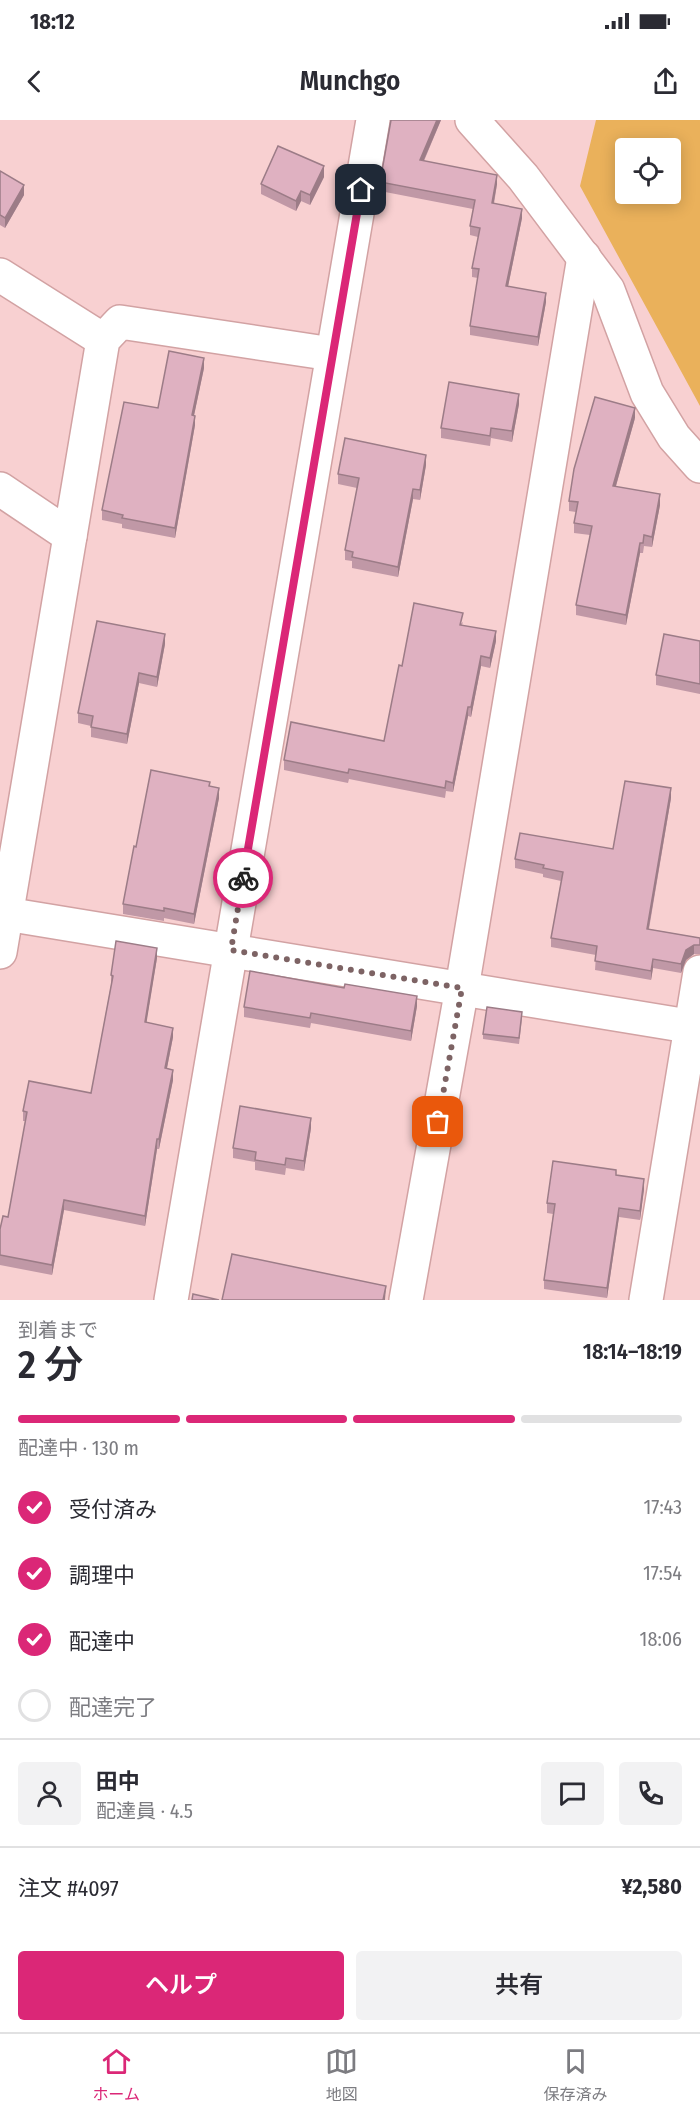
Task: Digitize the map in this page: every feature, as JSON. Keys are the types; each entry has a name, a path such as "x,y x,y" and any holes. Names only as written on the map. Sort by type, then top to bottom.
{"street":[{"path":"171,1300 373,120"},
{"path":"472,120 523,177 608,290 647,393 674,437 700,466"},
{"path":"406,1300 462,988 584,257"},
{"path":"0,275 103,340"},
{"path":"0,952 103,340 120,322 332,354"},
{"path":"0,489 70,536"},
{"path":"6,914 695,1027"},
{"path":"646,1300 695,1027 700,972"}],"shaded area":[{"path":"596,120 700,120 700,406 580,186"}],"building":[{"path":"391,120 437,120 420,160 497,175 492,203 522,209 506,286 546,293 538,337 470,326 479,269 472,268 480,228 470,226 475,200 380,182"},
{"path":"278,146 324,166 310,195 301,191 296,201 261,184"},
{"path":"0,171 24,185 5,218 0,215"},
{"path":"169,351 204,358 192,415 195,416 175,528 122,518 123,515 102,510 124,402 158,408"},
{"path":"449,382 519,394 512,431 491,428 490,436 441,428"},
{"path":"595,397 635,408 613,486 660,494 652,537 644,535 643,543 640,543 626,615 576,605 592,526 574,523 578,502 569,501 574,469"},
{"path":"345,438 426,455 420,490 413,489 398,567 352,557 353,552 345,550 359,478 338,474"},
{"path":"414,603 463,613 460,625 496,631 490,658 481,656 453,783 446,781 445,788 349,769 348,773 284,760 291,722 384,741"},
{"path":"97,621 165,634 157,677 139,673 127,734 91,727 93,716 78,713"},
{"path":"664,634 700,641 700,684 656,675"},
{"path":"151,770 210,782 209,786 219,788 194,914 123,904"},
{"path":"625,781 671,788 647,929 700,938 700,945 694,945 686,950 681,964 653,959 651,971 595,961 597,946 551,938 563,872 515,859 520,833 613,849"},
{"path":"116,941 157,948 145,1022 173,1028 165,1068 173,1070 159,1139 157,1139 145,1216 64,1200 52,1265 0,1255 0,1229 3,1216 8,1217 27,1112 23,1111 29,1081 91,1093 113,976 111,975"},
{"path":"250,971 344,988 345,984 417,996 411,1031 311,1013 310,1018 244,1007"},
{"path":"487,1007 522,1012 519,1038 483,1034"},
{"path":"240,1106 311,1118 304,1161 286,1158 285,1165 255,1160 256,1152 233,1148"},
{"path":"553,1161 616,1170 616,1175 644,1179 640,1211 619,1208 607,1288 544,1280 555,1204 547,1203"},
{"path":"232,1254 386,1286 383,1300 222,1300"},
{"path":"193,1294 219,1300 192,1300"}],"way so far":[{"path":"243,878 231,950 462,988 438,1122"}],"route":[{"path":"243,878 361,190"}]}
